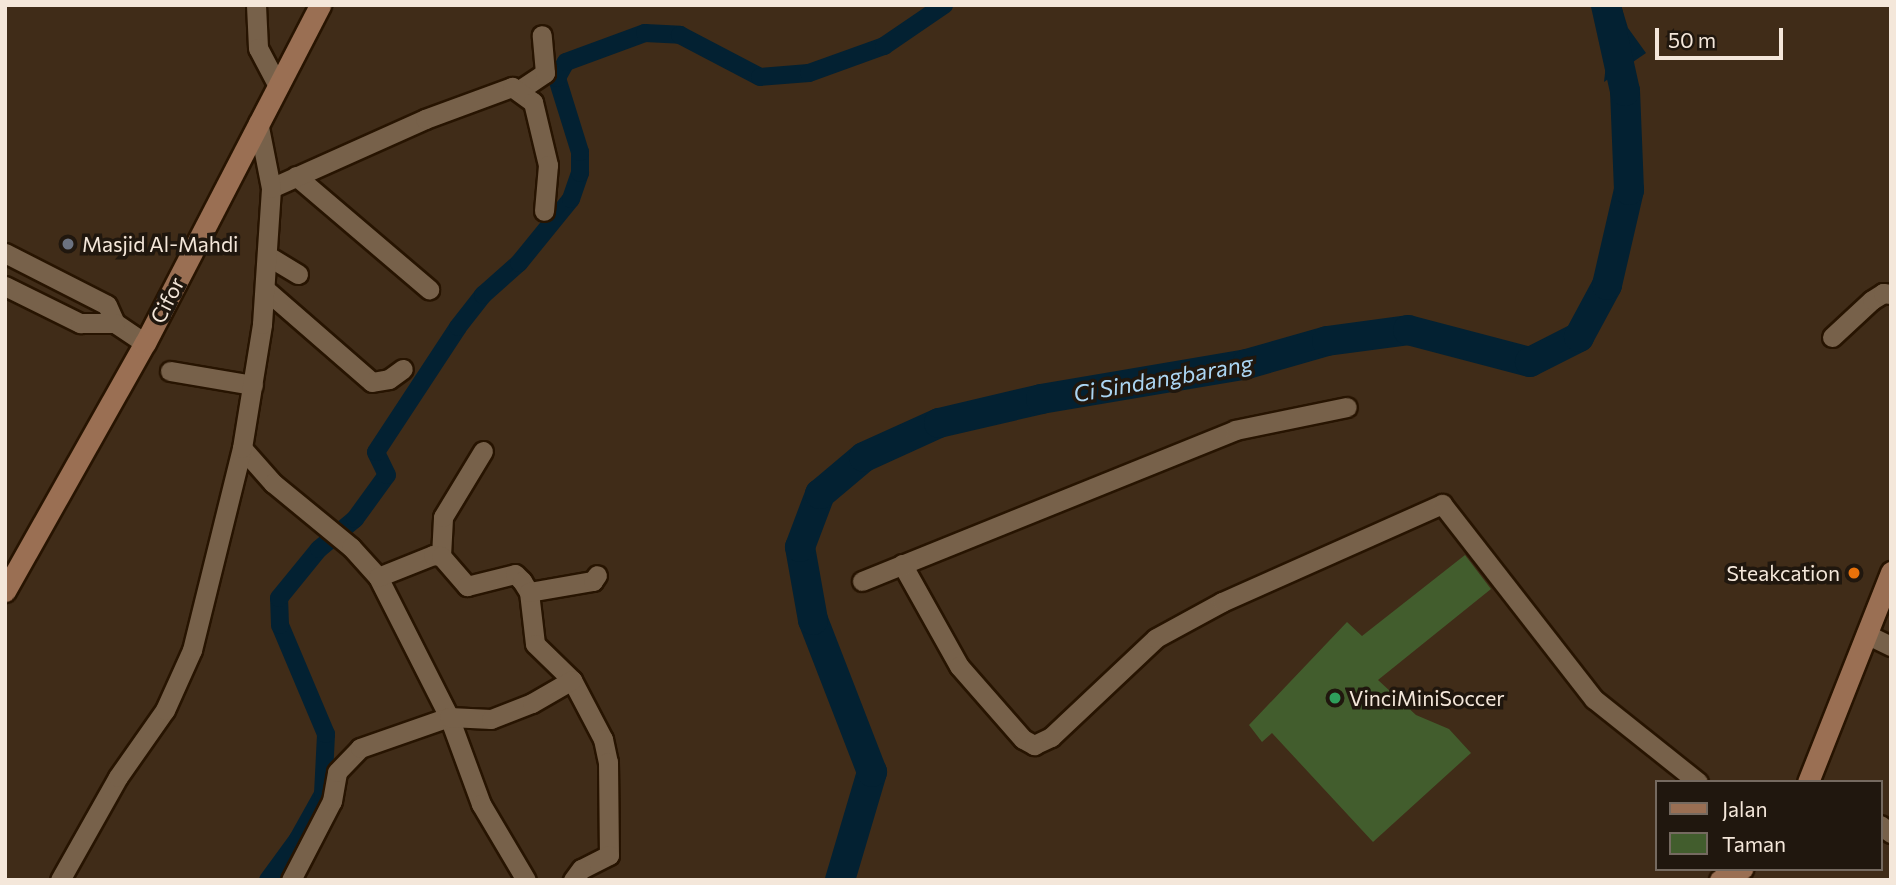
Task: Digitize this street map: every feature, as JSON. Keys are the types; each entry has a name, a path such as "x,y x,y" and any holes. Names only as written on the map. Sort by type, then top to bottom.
{"street":[{"path":"256,5 258,48 278,86"},
{"name":"Cifor","path":"5,591 145,343 320,5"},
{"path":"271,188 490,93 521,89 545,73 542,35"},
{"path":"521,89 533,102 548,165 544,211"},
{"path":"60,880 118,777 165,710 192,650 242,448 266,290 271,188 258,122"},
{"path":"296,176 429,289"},
{"path":"5,253 107,304 115,323 145,343"},
{"path":"268,256 298,274"},
{"path":"5,286 80,323 115,323"},
{"path":"266,290 372,382 389,379 404,369"},
{"path":"1832,337 1872,300 1883,293 1891,295"},
{"path":"170,371 253,385"},
{"path":"862,581 1235,430 1347,407"},
{"path":"242,448 273,483 351,547 378,576 449,718 481,804 526,880"},
{"path":"483,451 443,517 441,556 462,584 473,586 515,574 529,592 535,644 572,680 603,739 611,849 605,859 581,869 573,880"},
{"path":"902,564 960,666 1013,728 1034,745 1051,737 1156,638 1222,602 1442,504 1594,698 1696,780"},
{"path":"378,576 441,556"},
{"path":"1811,780 1891,572"},
{"path":"529,592 593,582 597,575"},
{"path":"1866,634 1891,646"},
{"path":"290,880 332,801 337,772 345,760 360,748 449,718 491,719 532,703 572,680"},
{"path":"1720,880 1739,871"}],"green space":[{"name":"VinciMiniSoccer","path":"1465,555 1491,589 1378,680 1416,715 1449,729 1471,753 1373,842 1272,733 1262,742 1249,725 1347,622 1362,636"}],"water":[{"path":"1599,5 1621,5 1628,28 1646,53 1604,82 1608,47"}],"waterway":[{"path":"268,880 298,839 323,794 326,734 280,625 279,598 319,549 355,519 387,475 376,452 458,327 483,295 519,263 571,199 580,173 580,152 557,78 566,62 645,33 680,35 760,77 809,73 884,46 944,5"},
{"name":"Ci Sindangbarang","path":"840,880 872,772 813,620 800,547 820,494 864,457 939,423 1041,399 1247,364 1327,341 1408,330 1530,362 1579,337 1607,285 1629,190 1625,91 1606,5"}],"place":[{"name":"Masjid Al-Mahdi","path":"68,244"},
{"name":"Steakcation","path":"1854,573"},
{"name":"VinciMiniSoccer","path":"1335,698"}]}
